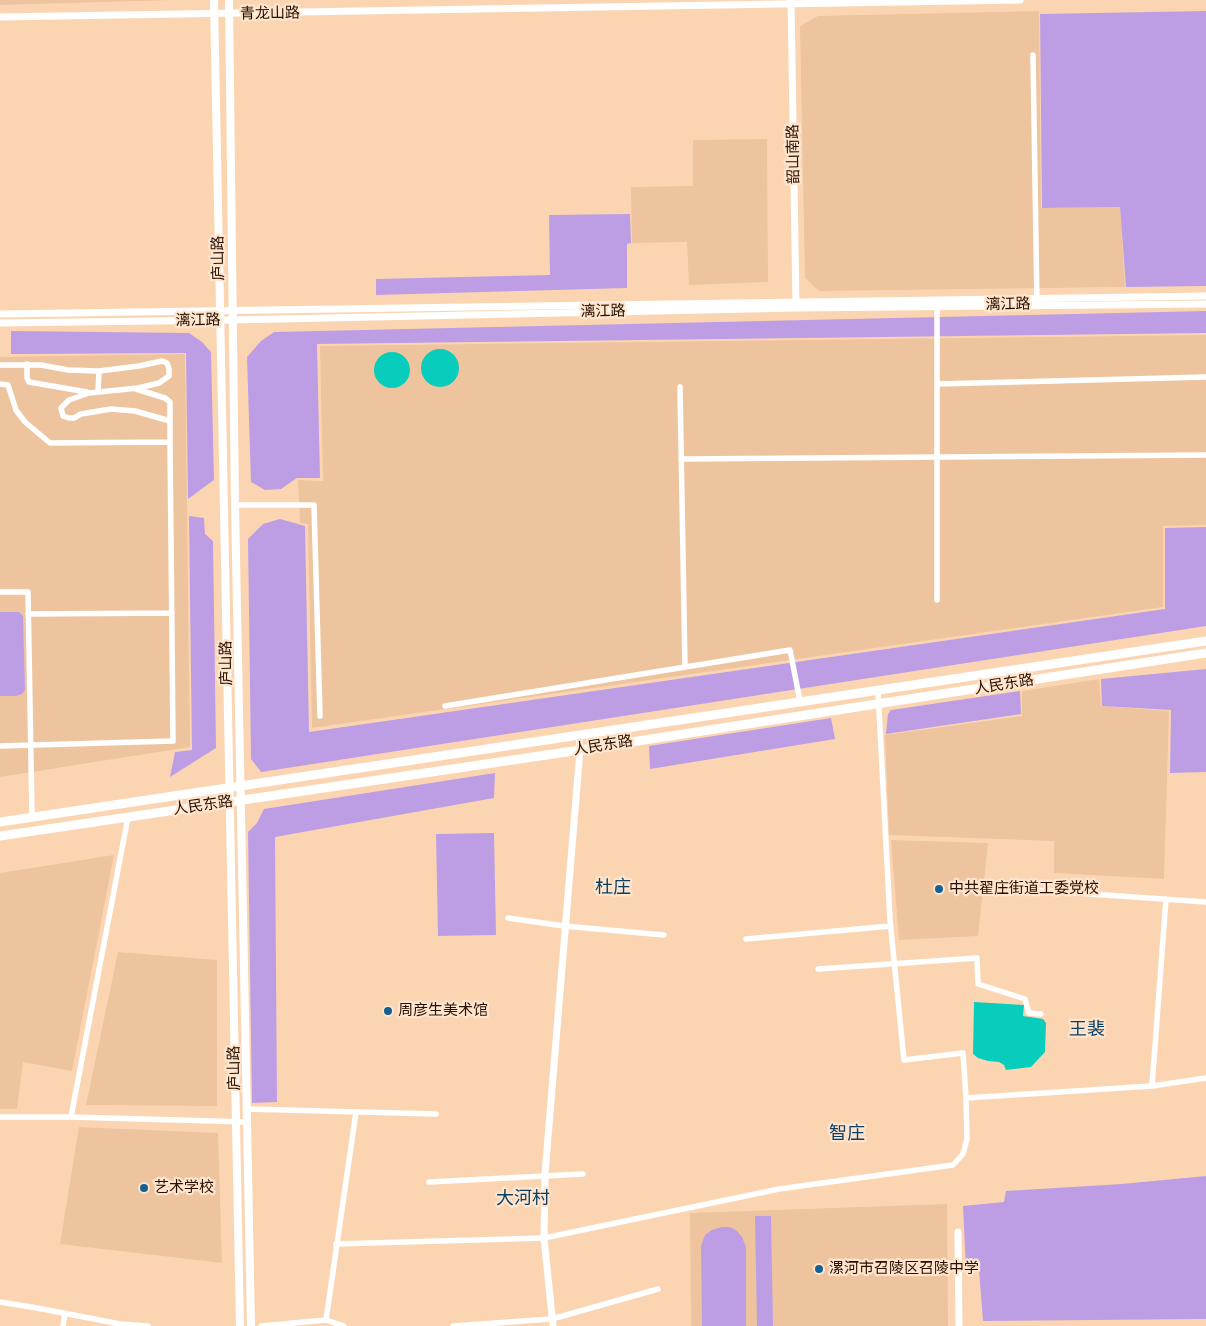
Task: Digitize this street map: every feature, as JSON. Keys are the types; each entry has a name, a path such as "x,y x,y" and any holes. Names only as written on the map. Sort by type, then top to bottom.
{"main road":[{"name":"庐山路","path":"214,0 240,1326"},
{"name":"庐山路","path":"229,0 235,506 251,1326"},
{"path":"224,506 235,506"},
{"name":"人民东路","path":"0,822 1206,641"},
{"name":"人民东路","path":"0,836 580,750 1206,654"}],"street":[{"name":"青龙山路","path":"0,17 214,15 791,2 1020,0"},
{"name":"韶山南路","path":"791,2 796,304"},
{"path":"1032,55 1037,302"},
{"name":"漓江路","path":"0,323 232,320 796,304 937,306 1206,296"},
{"name":"漓江路","path":"0,314 1037,302 1206,304"},
{"path":"937,306 937,600"},
{"path":"0,365 27,364 68,370 98,371 162,361 167,363 169,376 159,383 89,393 69,400 61,408 63,416 69,418 111,409 135,411 170,421"},
{"path":"27,364 27,378 29,382 89,393"},
{"path":"98,371 98,392"},
{"path":"937,384 1206,377"},
{"path":"0,384 8,385 16,410 25,422 50,443 170,442"},
{"path":"152,385 152,394"},
{"path":"680,387 685,667"},
{"path":"0,746 173,742 170,402 166,398 132,388"},
{"path":"69,390 69,400"},
{"path":"681,459 1206,455"},
{"path":"235,506 314,505 320,716"},
{"path":"0,592 28,592 32,818"},
{"path":"28,614 172,613"},
{"path":"446,706 790,650 800,701"},
{"path":"336,1244 544,1238 779,1190 953,1165 963,1154 967,1139 963,1053 904,1060 891,926 878,690"},
{"path":"552,1323 544,1238 545,1176 564,926 580,750 579,734"},
{"path":"71,1117 128,816"},
{"path":"989,887 1206,902"},
{"path":"1152,1086 1166,899"},
{"path":"508,918 564,926 664,935"},
{"path":"746,939 891,926"},
{"path":"818,969 977,958 978,984 1025,999 1029,1013 1041,1014"},
{"path":"966,1098 1152,1086 1206,1078"},
{"path":"247,1109 436,1114"},
{"path":"326,1320 356,1112"},
{"path":"0,1116 247,1122"},
{"path":"430,1182 583,1174"},
{"path":"958,1232 959,1326"},
{"path":"453,1326 552,1323 658,1289"},
{"path":"0,1302 120,1324 148,1326"},
{"path":"63,1326 65,1314"},
{"path":"262,1326 326,1320 344,1326"}],"shaded area":[{"path":"0,0 173,0 0,5"},
{"path":"1039,11 1041,208 1120,207 1125,287 819,291 805,278 800,26 818,16"},
{"path":"1206,11 1206,286 1126,287 1120,207 1042,208 1040,14"},
{"path":"767,139 768,282 689,285 687,242 632,243 631,187 693,186 693,140"},
{"path":"630,214 631,243 627,244 627,288 376,295 376,279 550,275 549,215"},
{"path":"1206,311 1206,333 317,344 320,478 297,478 281,489 265,490 251,482 247,357 261,341 274,332"},
{"path":"11,331 189,333 202,342 211,352 214,480 188,499 186,353 11,354"},
{"path":"1206,335 1206,525 1163,526 1163,607 312,728 308,524 300,523 298,480 323,481 320,346"},
{"path":"185,354 190,747 0,777 0,357"},
{"path":"189,516 204,518 205,534 213,541 216,748 170,777 175,752 192,750"},
{"path":"280,519 305,526 309,732 1165,609 1165,528 1206,527 1206,626 261,772 251,759 248,539 263,524"},
{"path":"0,612 19,612 23,616 25,690 22,694 16,696 0,696"},
{"path":"1206,669 1206,772 1170,773 1171,710 1102,706 1101,679"},
{"path":"1099,679 1101,706 1169,711 1164,879 1054,873 1054,841 889,835 885,735 1022,716 1022,691"},
{"path":"1020,691 1021,714 886,734 888,714 891,710"},
{"path":"831,718 835,739 650,769 649,746"},
{"path":"495,773 494,798 275,837 277,1102 252,1103 248,832 257,823 264,809"},
{"path":"494,833 496,935 438,936 436,834"},
{"name":"中共翟庄街道工委党校","path":"891,840 988,843 978,936 899,940"},
{"path":"114,855 72,1071 23,1062 17,1109 0,1109 0,873"},
{"path":"118,952 217,960 217,1106 86,1105"},
{"name":"艺术学校","path":"79,1127 218,1133 222,1263 60,1244"},
{"path":"1206,1176 1206,1319 983,1321 979,1270 966,1269 963,1206 1004,1202 1006,1191 1122,1184"},
{"name":"漯河市召陵区召陵中学","path":"947,1204 948,1326 691,1326 690,1213"},
{"path":"755,1216 771,1216 773,1326 757,1326"},
{"path":"730,1227 737,1231 746,1247 746,1326 702,1326 701,1246 705,1235 712,1230"}],"water":[{"path":"440,349 447,350 453,355 458,361 458,375 453,381 447,386 440,387 433,386 427,381 422,375 421,368 422,361 427,355 433,350"},
{"path":"392,352 399,353 405,357 409,363 409,377 405,383 399,387 392,388 385,387 379,383 375,377 374,370 375,363 379,357 385,353"},
{"path":"974,1002 1024,1005 1023,1016 1043,1019 1046,1023 1045,1052 1031,1067 1006,1070 1004,1065 999,1062 978,1058 973,1054"}],"place":[{"name":"中共翟庄街道工委党校","path":"939,889"},
{"name":"周彦生美术馆","path":"388,1011"},
{"name":"艺术学校","path":"144,1188"},
{"name":"漯河市召陵区召陵中学","path":"819,1269"}],"district":[{"name":"杜庄","path":"613,888"},
{"name":"王裴","path":"1087,1030"},
{"name":"智庄","path":"847,1134"},
{"name":"大河村","path":"523,1199"}]}
